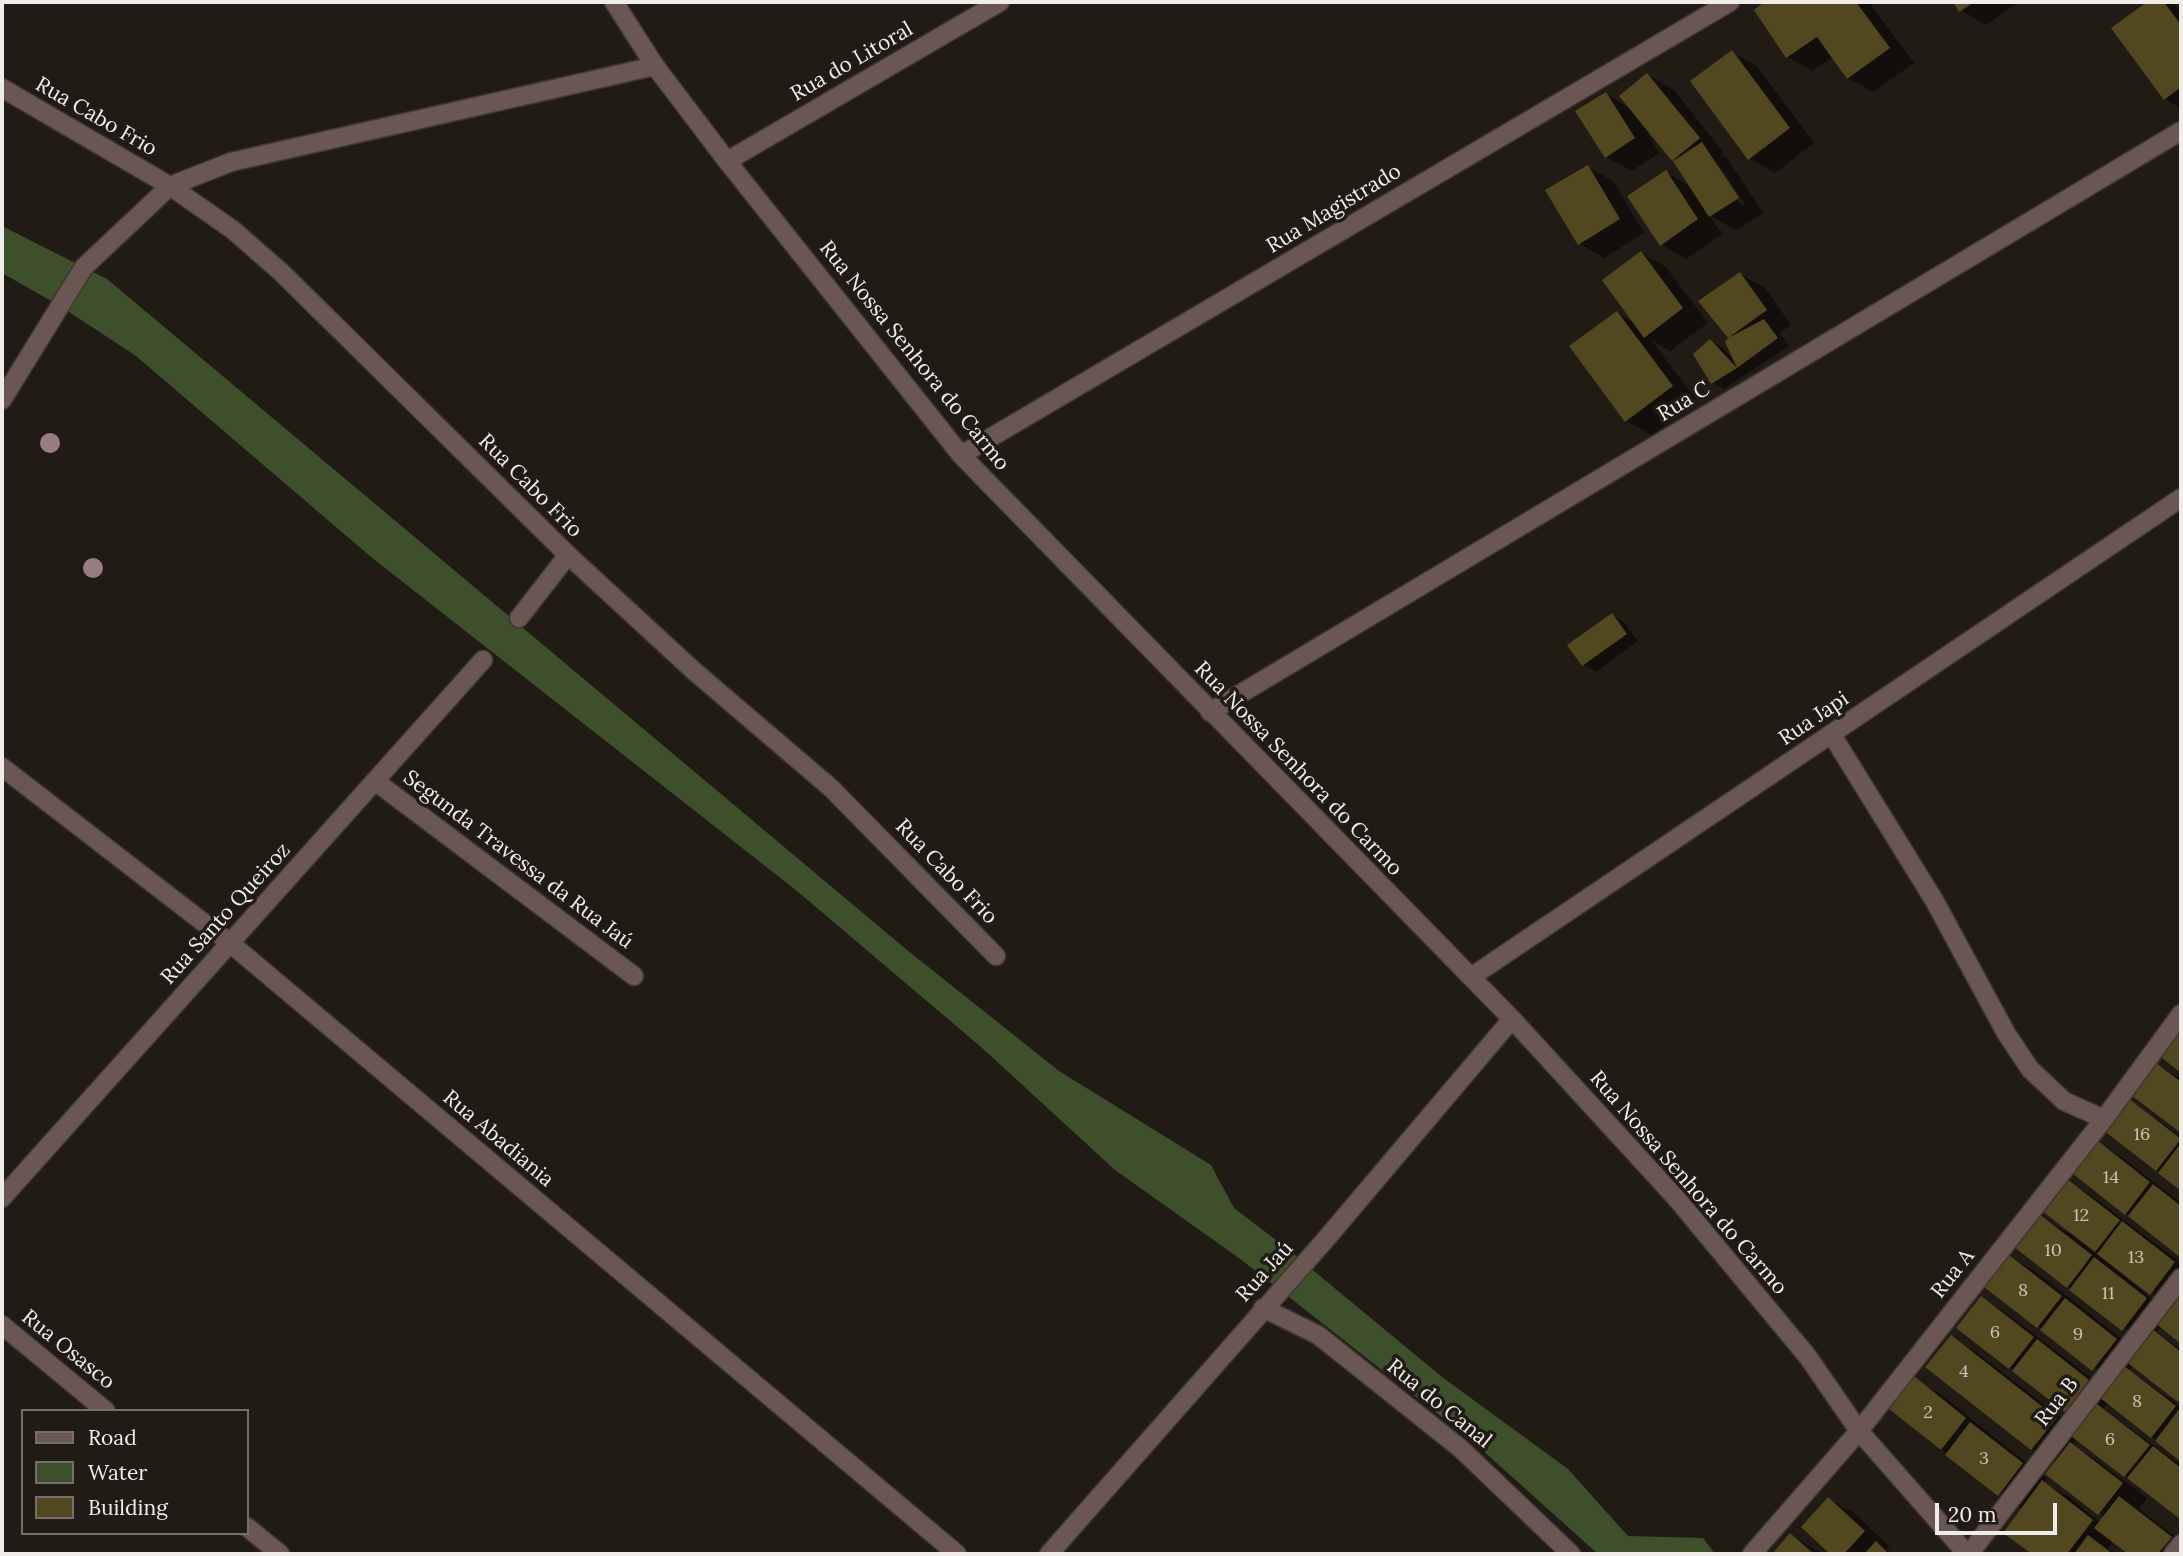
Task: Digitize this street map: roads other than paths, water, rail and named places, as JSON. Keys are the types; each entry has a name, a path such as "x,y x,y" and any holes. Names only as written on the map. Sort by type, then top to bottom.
{"street":[{"name":"Rua Nossa Senhora do Carmo","path":"614,2 656,66 727,161 961,455 1512,1019 1686,1210 1808,1357 1859,1431 1968,1554"},
{"name":"Rua do Litoral","path":"727,161 1000,2"},
{"name":"Rua Magistrado","path":"961,455 1730,2"},
{"path":"2,400 84,267 170,186 231,162 656,66"},
{"name":"Rua Cabo Frio","path":"2,88 170,186 233,230 281,272 568,555 694,671 831,788 996,956"},
{"name":"Rua C","path":"1210,712 2181,131"},
{"name":"Rua Japi","path":"1471,978 2181,498"},
{"path":"519,618 568,555"},
{"name":"Rua Santo Queiroz","path":"2,1198 483,660"},
{"path":"1832,735 1934,900 2006,1032 2031,1069 2064,1101 2104,1119"},
{"name":"Rua Abadiania","path":"2,767 230,943 957,1554"},
{"name":"Segunda Travessa da Rua Jaú","path":"375,781 634,976"},
{"name":"Rua A","path":"1752,1554 1859,1431 2104,1119 2181,1014"},
{"name":"Rua Jaú","path":"1049,1554 1326,1239 1512,1019"},
{"name":"Rua B","path":"1968,1554 2181,1278"},
{"name":"Rua do Canal","path":"1263,1308 1318,1335 1460,1448 1572,1554"},
{"name":"Rua Osasco","path":"2,1325 104,1409"},
{"path":"248,1528 280,1554"},
{"path":"2173,1554 2181,1544"}],"water":[{"path":"2,226 107,279 907,950 1059,1071 1211,1165 1234,1208 1442,1377 1568,1469 1628,1536 1703,1538 1715,1554 1598,1554 1471,1440 1243,1261 1115,1170 981,1047 797,891 371,557 136,356 60,306 2,273"}]}
